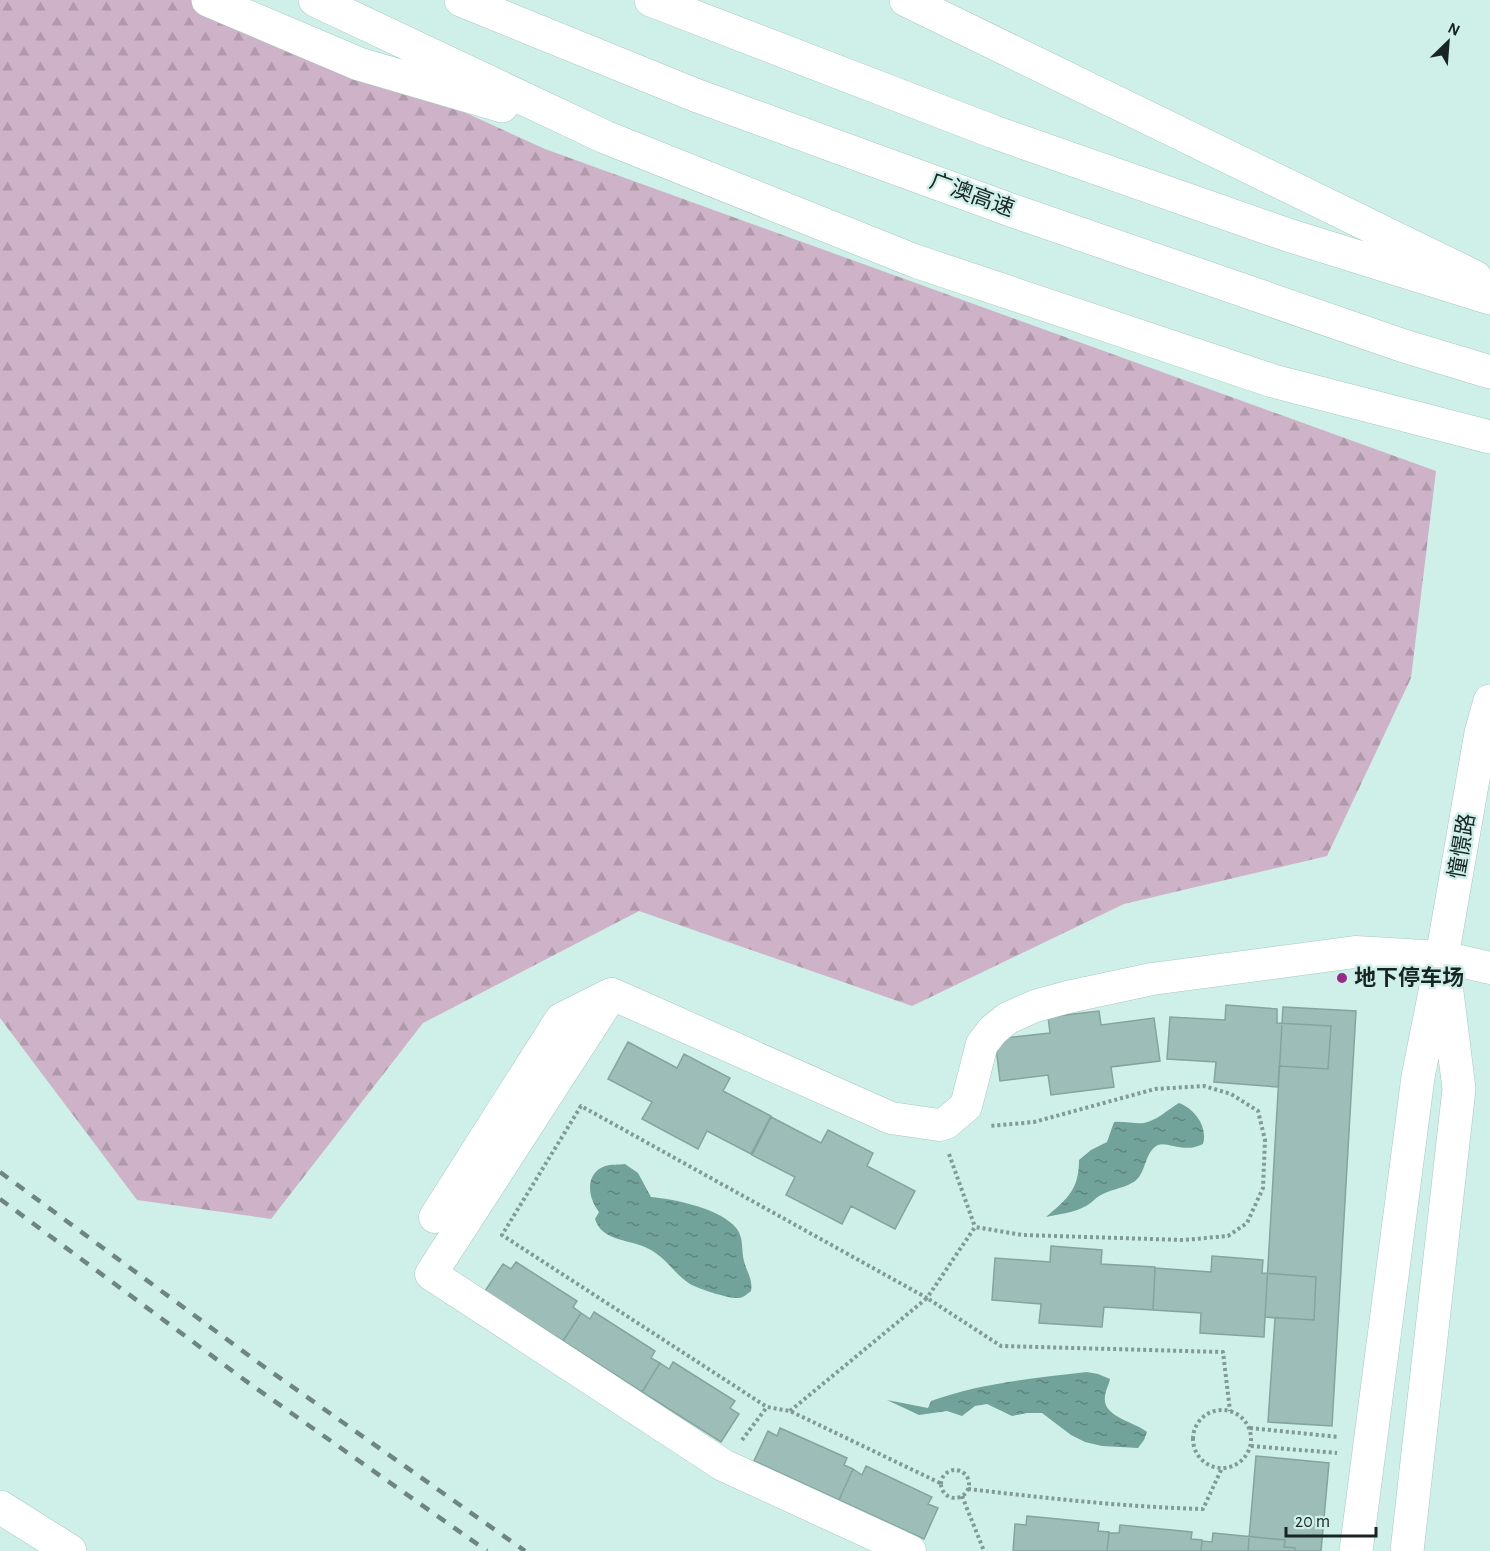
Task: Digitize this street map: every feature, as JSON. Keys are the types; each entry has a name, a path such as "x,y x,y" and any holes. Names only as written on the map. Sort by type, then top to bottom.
{"main road":[{"path":"208,0 359,64 606,137"},
{"path":"315,0 606,137 937,268 1273,381 1490,437"},
{"name":"广澳高速","path":"461,0 695,95 986,201 1404,346 1490,372"},
{"path":"651,0 994,132 1288,235 1490,298"},
{"path":"906,0 1246,163 1490,284"},
{"name":"憧憬路","path":"1356,1551 1418,1077 1442,957 1481,733 1490,701"},
{"path":"1407,1551 1459,1089 1442,957"},
{"path":"5,1513 70,1551"}],"street":[{"path":"612,994 891,1118 939,1125 966,1106 982,1044 993,1030 1008,1018 1035,1006 1152,979 1355,952 1442,957 1490,968"},
{"path":"435,1217 561,1019 612,994"},
{"path":"612,994 431,1274 723,1465 910,1551"}],"path":[{"path":"966,1106 987,1127 1034,1122 1155,1089 1204,1086 1231,1094 1258,1111 1265,1140 1263,1188 1247,1223 1228,1236 1183,1240 1023,1235 975,1227"},
{"path":"940,1483 789,1411 768,1407 502,1235 581,1106 927,1298 1001,1346 1223,1352 1230,1411"},
{"path":"939,1125 975,1227"},
{"path":"789,1411 927,1298 975,1227"},
{"path":"723,1465 768,1407"},
{"path":"1210,1411 1230,1411 1245,1420 1250,1428 1251,1446 1248,1454 1237,1464 1222,1468 1212,1467 1196,1454 1192,1434 1202,1417 1210,1411"},
{"path":"1250,1428 1369,1448"},
{"path":"1251,1446 1369,1448"},
{"path":"968,1489 1090,1503 1203,1509 1222,1468"},
{"path":"958,1470 966,1475 969,1484 963,1496 949,1497 942,1492 941,1478 948,1471 958,1470"},
{"path":"963,1496 984,1551"}],"green space":[{"path":"0,0 217,0 545,149 1436,471 1411,678 1327,856 1124,904 912,1006 639,911 423,1023 271,1219 137,1200 0,1018"}],"water":[{"path":"1179,1103 1199,1119 1204,1131 1203,1144 1189,1148 1158,1145 1151,1151 1135,1181 1097,1197 1081,1208 1046,1217 1070,1193 1077,1179 1079,1160 1091,1150 1107,1142 1114,1122 1149,1122"},
{"path":"625,1164 638,1173 651,1197 697,1206 721,1216 737,1229 741,1237 751,1291 742,1297 734,1298 690,1284 649,1249 604,1232 595,1219 599,1212 592,1200 591,1180 598,1170 605,1166"},
{"path":"1087,1372 1110,1379 1105,1397 1105,1404 1109,1410 1147,1432 1138,1448 1102,1446 1085,1442 1071,1435 1042,1413 1012,1416 987,1404 975,1406 962,1416 947,1411 919,1415 887,1400 928,1408 931,1401 969,1390 1008,1382"}],"building":[{"path":"1226,1005 1277,1009 1277,1023 1331,1026 1328,1069 1279,1066 1278,1087 1214,1082 1216,1062 1167,1059 1170,1017 1225,1020"},
{"path":"1283,1007 1356,1011 1332,1426 1268,1422 1275,1318 1265,1317"},
{"path":"1099,1011 1101,1025 1154,1018 1160,1061 1111,1067 1114,1087 1051,1095 1048,1075 1000,1081 995,1039 1050,1033 1048,1017"},
{"path":"628,1042 677,1068 684,1054 730,1078 723,1091 771,1116 751,1154 707,1131 698,1149 642,1119 652,1102 608,1079"},
{"path":"771,1117 821,1143 828,1130 873,1153 867,1166 915,1191 895,1229 851,1206 842,1224 786,1195 795,1177 752,1155"},
{"path":"1051,1246 1102,1250 1101,1264 1155,1267 1153,1310 1104,1307 1102,1327 1039,1323 1041,1304 992,1300 995,1258 1050,1262"},
{"path":"1212,1256 1263,1260 1262,1273 1316,1277 1314,1320 1265,1317 1264,1337 1200,1333 1201,1313 1153,1310 1155,1268 1211,1272"},
{"path":"516,1262 577,1301 573,1307 581,1313 563,1341 485,1291 503,1264 511,1269"},
{"path":"594,1312 655,1351 651,1358 660,1363 642,1392 563,1341 581,1313 590,1319"},
{"path":"673,1362 735,1401 730,1408 739,1414 721,1442 642,1392 660,1363 669,1369"},
{"path":"780,1428 847,1458 844,1465 853,1469 839,1500 754,1461 768,1431 777,1436"},
{"path":"1256,1456 1329,1463 1321,1551 1248,1551"},
{"path":"866,1466 932,1497 928,1504 938,1508 924,1539 839,1500 853,1469 862,1475"},
{"path":"1027,1516 1099,1523 1098,1531 1109,1532 1107,1551 1013,1551 1015,1524 1026,1525"},
{"path":"1120,1525 1192,1532 1191,1539 1202,1540 1201,1551 1107,1551 1109,1533 1119,1533"},
{"path":"1213,1533 1285,1540 1284,1547 1295,1548 1295,1551 1201,1551 1202,1541 1212,1542"}],"railway":[{"path":"0,1172 263,1366 525,1551"},
{"path":"0,1199 250,1384 487,1551"}],"place":[{"name":"地下停车场","path":"1342,978"}]}
